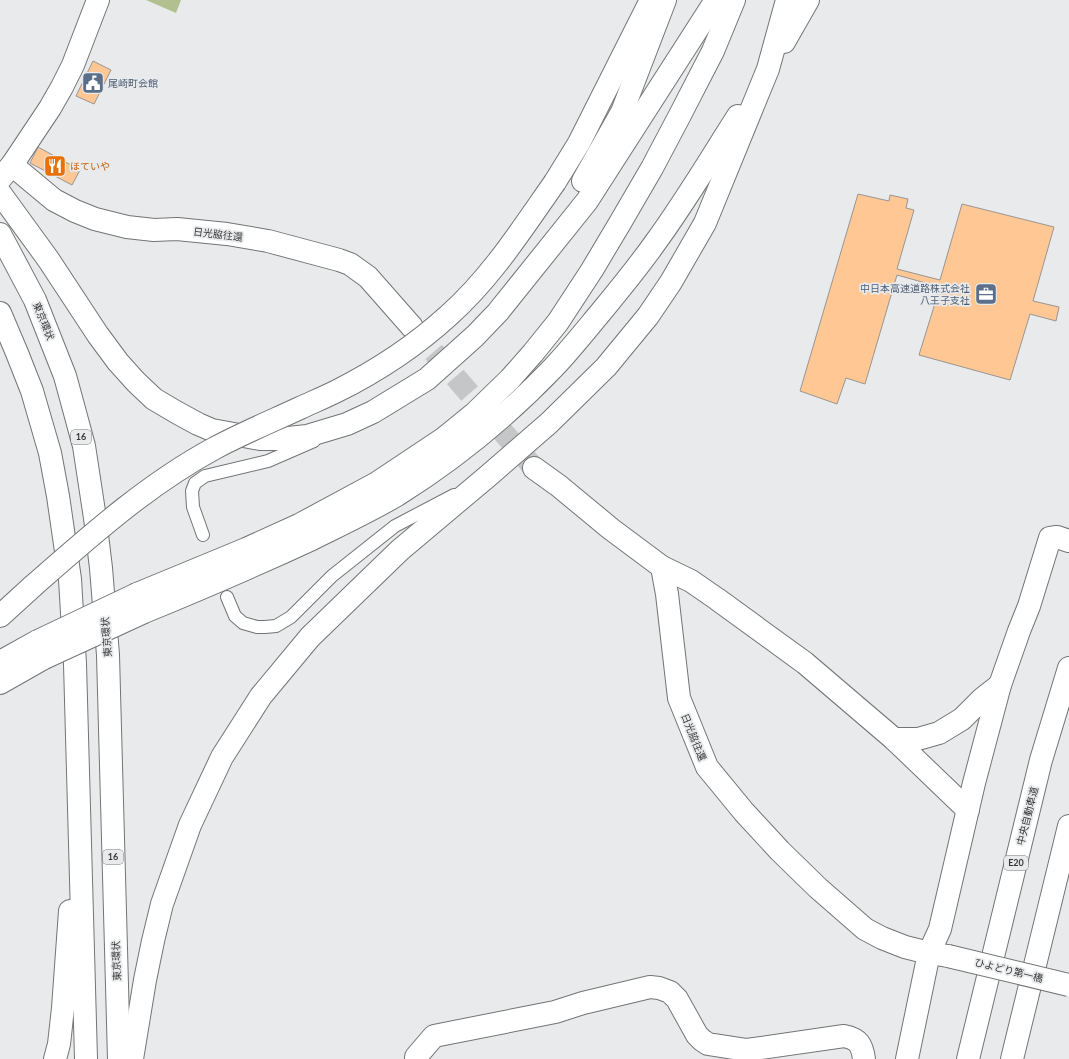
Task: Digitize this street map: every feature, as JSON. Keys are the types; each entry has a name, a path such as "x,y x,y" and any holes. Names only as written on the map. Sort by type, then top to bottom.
{"main road":[{"path":"6,172 50,108 62,87 73,65 98,0"},
{"path":"0,616 82,543 169,476 214,448 337,392 364,377 413,345 449,316 489,274 507,251 555,182 579,143 651,0"},
{"path":"538,261 622,112 665,0"},
{"path":"0,193 48,259 98,335 118,362 154,399 198,424 212,430 260,439 279,439 307,436 347,424 373,412 427,379 475,336 498,312 586,201 716,0"},
{"path":"0,662 41,650 141,603 246,549 300,525 398,470 443,439 475,413 510,379 533,353 558,322 592,270 652,168 680,115 713,51 734,0"},
{"path":"132,1059 145,980 162,904 190,825 222,757 261,696 310,637 400,550 549,423 606,367 648,316 671,282 705,223 768,69 787,0"},
{"path":"141,603 241,572 340,525 389,499 442,465 494,424 524,397 555,366 630,277 656,243 768,69 808,0"},
{"name":"日光脇往還","path":"6,172 75,211 127,227 154,230 176,229 227,234 268,242 350,264 368,277 412,327"},
{"name":"東京環状","path":"0,234 35,300 65,376 84,446 95,518 101,568 108,655 119,1059"},
{"path":"0,313 34,398 50,453 70,579 75,664 86,1059"},
{"path":"534,468 662,567 692,581 798,658 894,739 968,810"},
{"path":"907,1059 938,954 940,929 974,783 1000,685 1029,606 1050,538 1063,539"},
{"name":"日光脇往還","path":"662,567 667,594 679,698 706,767 780,852 865,929 882,938 905,947 938,954"},
{"path":"0,683 41,650"},
{"name":"中央自動車道","path":"968,1059 1041,760 1069,668"},
{"path":"894,739 918,739 939,733 962,719 982,699 1000,685"},
{"path":"55,1059 59,1044 79,819"},
{"path":"1012,1059 1069,826"},
{"name":"ひよどり第一橋","path":"938,954 1069,985"},
{"path":"416,1059 416,1057 434,1036 556,1012 583,1003 650,987 659,988 670,992 677,999 697,1035 708,1044 747,1050 844,1036 851,1037 860,1044 863,1049 864,1059"}],"lane":[{"path":"203,536 192,507 192,491 195,483 205,476 268,461 308,445 347,424"},
{"path":"227,597 235,616 243,623 257,627 276,626 291,617 332,576 395,526 488,476"}],"green space":[{"path":"146,0 181,0 176,13"}],"building":[{"name":"尾崎町会館","path":"93,61 111,70 94,104 76,96"},
{"name":"ほていや","path":"38,147 80,170 72,185 30,163"},
{"name":"中日本高速道路株式会社 八王子支社","path":"858,194 889,201 890,195 908,199 906,208 914,210 897,269 940,280 962,204 1054,227 1033,301 1059,307 1056,321 1030,314 1010,380 919,355 940,287 897,275 865,384 846,378 837,404 800,391"}],"tunnel":[{"path":"412,327 534,468"}],"place":[{"name":"尾崎町会館","path":"93,83"},
{"name":"ほていや","path":"55,166"},
{"name":"中日本高速道路株式会社 八王子支社","path":"986,294"}]}
